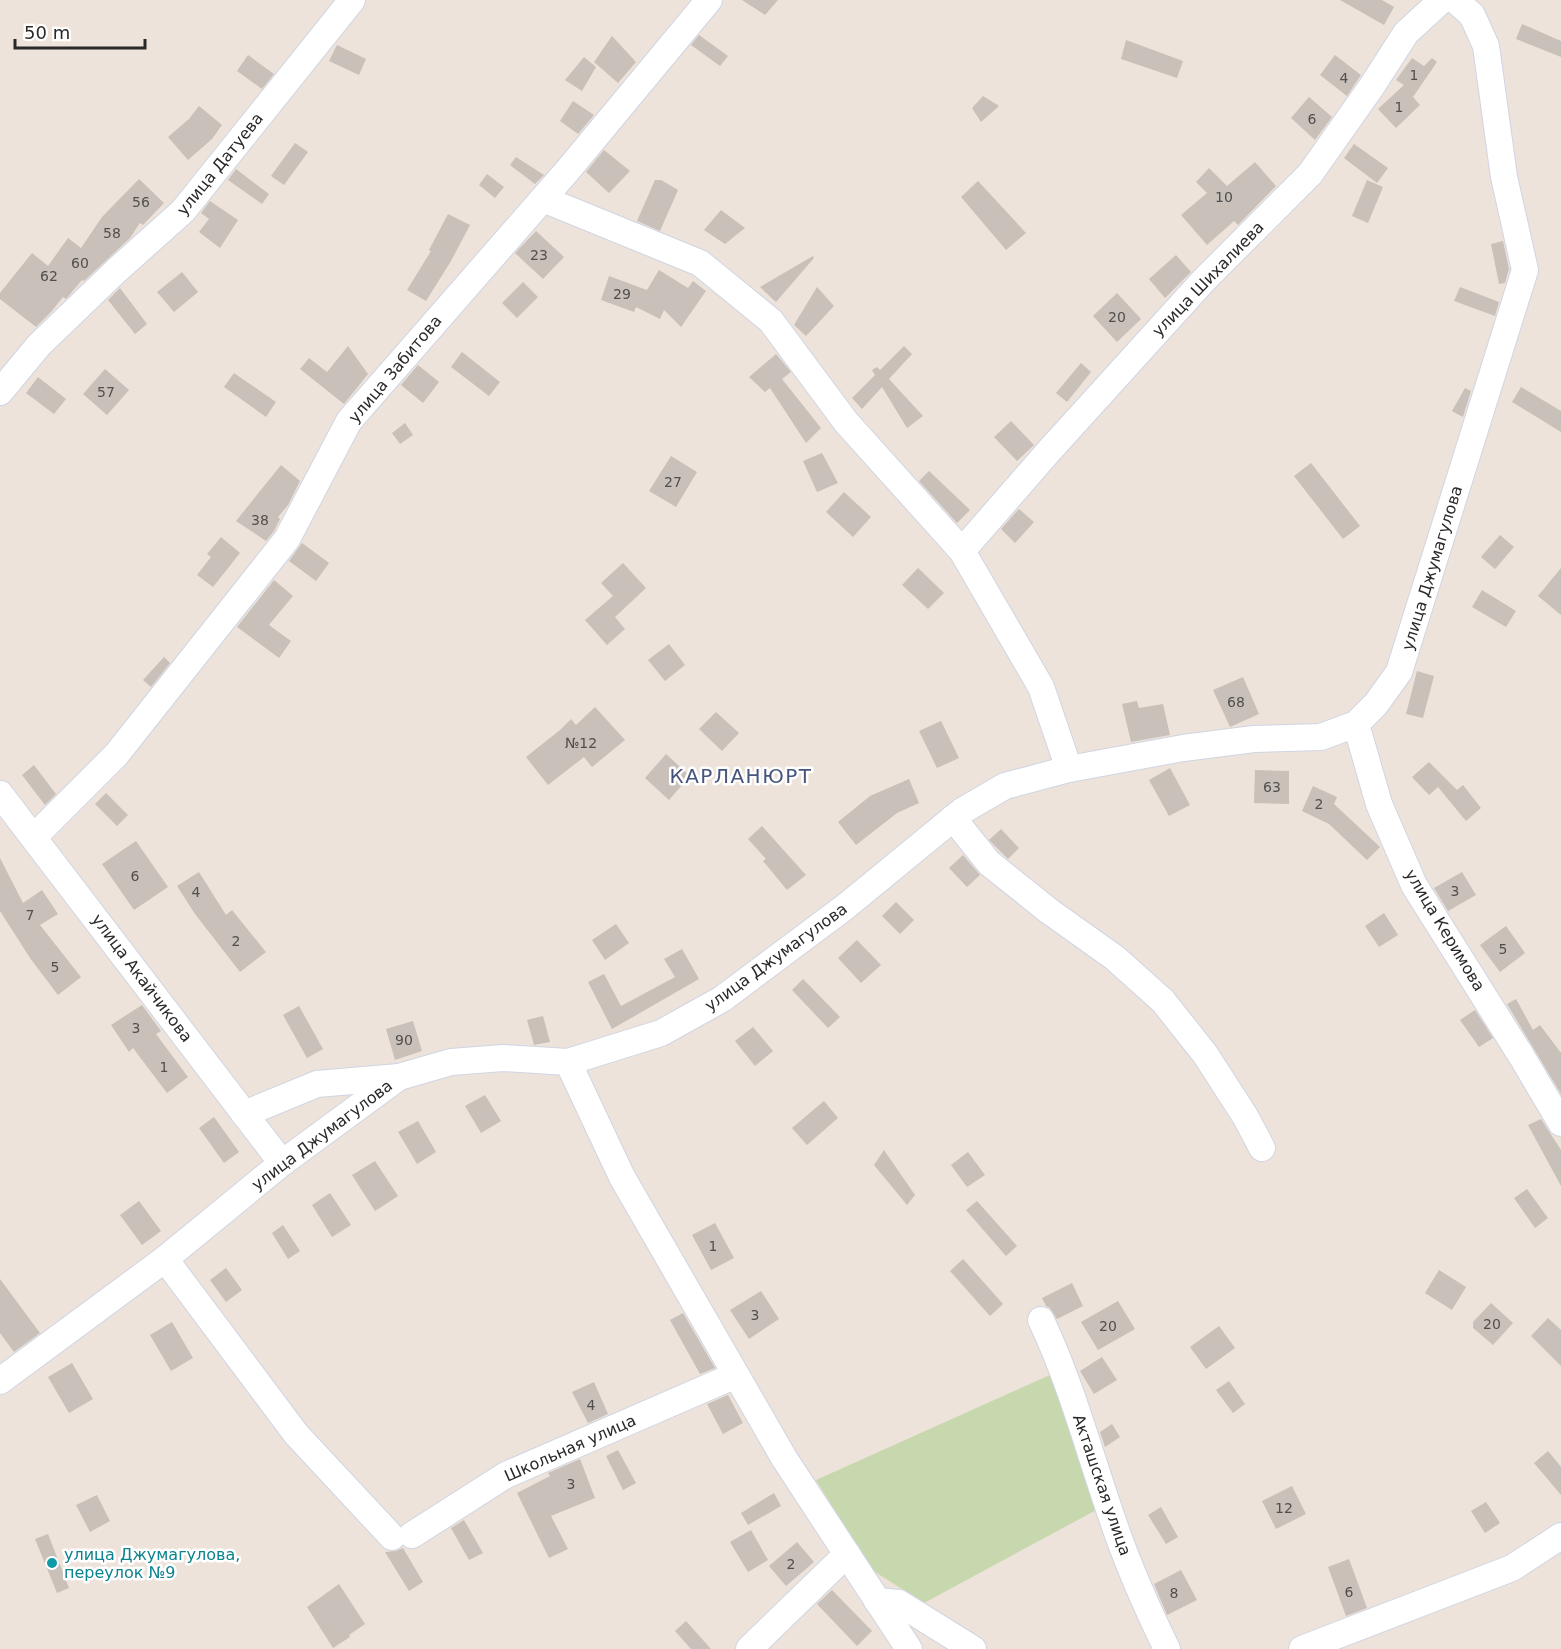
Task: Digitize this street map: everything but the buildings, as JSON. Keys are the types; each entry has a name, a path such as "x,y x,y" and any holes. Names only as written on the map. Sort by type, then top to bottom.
{"street":[{"name":"улица Датуева","path":"0,392 39,345 183,211 352,0"},
{"name":"улица Забитова","path":"34,837 116,755 287,539 349,421 543,199 709,0"},
{"name":"улица Шихалиева","path":"962,551 1204,280 1310,174 1406,33 1442,0"},
{"name":"улица Джумагулова","path":"0,1381 165,1259 282,1163 399,1077 451,1062 503,1058 568,1062 662,1033 722,999 845,907 962,811 1005,786 1069,769 1183,748 1254,739 1321,737 1356,724 1376,704 1399,672 1525,270 1504,177 1486,46 1472,15 1455,0"},
{"path":"543,199 700,263 771,321 846,422 962,551 1041,687 1069,769"},
{"name":"улица Керимова","path":"1356,724 1380,804 1414,885 1522,1057 1561,1124"},
{"name":"улица Акайчикова","path":"0,794 282,1163"},
{"path":"953,818 989,863 1049,911 1115,958 1163,1001 1205,1054 1245,1116 1262,1148"},
{"path":"568,1062 622,1177 784,1458 909,1649"},
{"path":"244,1114 317,1084 399,1077"},
{"name":"Школьная улица","path":"165,1259 296,1434 402,1536 506,1475 736,1375"},
{"name":"Акташская улица","path":"1041,1320 1055,1349 1141,1596 1167,1649"},
{"path":"1302,1649 1512,1568 1561,1536"},
{"path":"749,1649 846,1554"},
{"path":"877,1601 899,1603 973,1649"}],"green space":[{"path":"1052,1374 1100,1508 924,1603 872,1570 816,1480"}],"place":[{"name":"улица Джумагулова, переулок №9","path":"52,1563"}],"district":[{"name":"КАРЛАНЮРТ","path":"741,776"}]}
